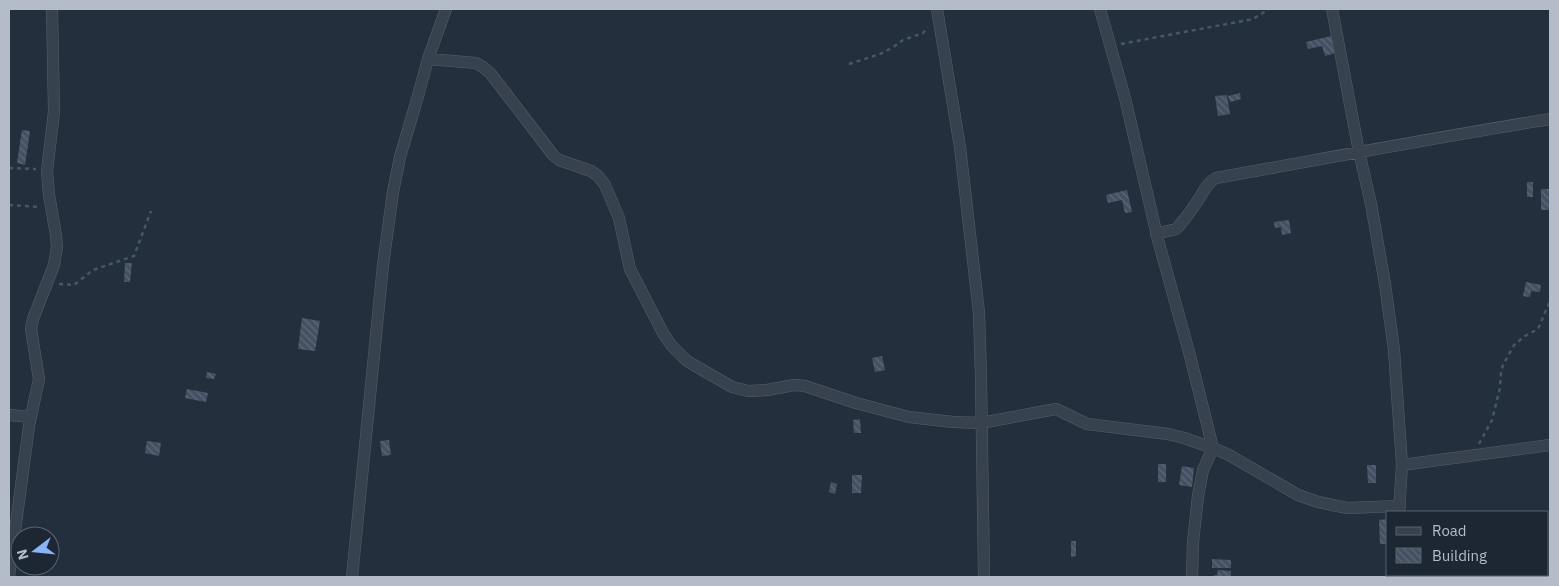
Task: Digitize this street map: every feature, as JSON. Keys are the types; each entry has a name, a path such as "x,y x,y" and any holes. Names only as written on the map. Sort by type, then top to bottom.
{"street":[{"path":"9,576 31,417 39,379 31,329 54,265 57,247 48,171 54,112 52,9"},
{"path":"352,577 392,192 428,58 446,9"},
{"path":"1100,9 1125,98 1156,234 1189,352 1213,448 1203,470 1198,496 1193,542 1192,577"},
{"path":"428,58 476,64 484,67 553,155 559,160 591,171 598,176 605,185 619,218 630,269 663,333 671,345 687,361 732,387 748,391 794,385 805,386 856,403 909,417 953,422 981,423 1056,410 1087,424 1168,434 1213,448 1229,455 1298,495 1318,502 1347,508 1399,509 1402,466 1394,350 1371,204 1359,152 1332,9"},
{"path":"938,11 960,147 979,313 982,377 984,577"},
{"path":"1156,234 1176,229 1207,186 1216,178 1476,130 1550,119"},
{"path":"9,415 31,417"},
{"path":"1402,466 1550,445"}],"path":[{"path":"1110,46 1253,18 1269,9"},
{"path":"849,64 880,54 908,37 923,33 938,11"},
{"path":"9,168 29,168 48,171"},
{"path":"9,205 51,208"},
{"path":"48,282 74,285 93,270 134,256 151,211"},
{"path":"1472,456 1492,420 1500,388 1503,365 1514,345 1538,329 1550,301"}],"building":[{"path":"1331,36 1335,53 1325,56 1322,46 1308,49 1306,42"},
{"path":"1240,93 1241,99 1230,102 1228,96"},
{"path":"1227,95 1230,114 1218,116 1215,96"},
{"path":"22,130 30,131 25,165 17,163"},
{"path":"1527,182 1533,182 1533,197 1527,197"},
{"path":"1541,189 1550,189 1550,210 1541,210"},
{"path":"1127,190 1132,212 1125,213 1122,200 1108,203 1106,195"},
{"path":"1289,220 1291,233 1282,235 1281,227 1275,228 1274,222"},
{"path":"125,263 132,263 130,282 124,282"},
{"path":"1526,282 1541,285 1540,292 1531,291 1530,297 1523,296"},
{"path":"302,318 320,321 315,351 298,349"},
{"path":"882,356 885,370 875,372 872,358"},
{"path":"207,372 216,374 214,379 206,378"},
{"path":"187,389 208,393 206,402 185,398"},
{"path":"860,419 861,433 854,433 853,420"},
{"path":"389,440 391,455 382,456 380,441"},
{"path":"147,441 161,443 159,456 145,453"},
{"path":"1158,464 1166,464 1166,482 1158,482"},
{"path":"1367,465 1376,465 1376,483 1368,483"},
{"path":"1182,466 1194,468 1192,487 1179,485"},
{"path":"852,475 862,475 861,493 852,493"},
{"path":"831,482 837,484 835,494 829,492"},
{"path":"1386,519 1386,544 1380,544 1379,520"},
{"path":"1071,541 1076,541 1076,556 1071,557"},
{"path":"1212,559 1231,560 1231,568 1212,568"},
{"path":"1218,570 1231,571 1231,577 1214,577 1214,575 1217,575"}]}
